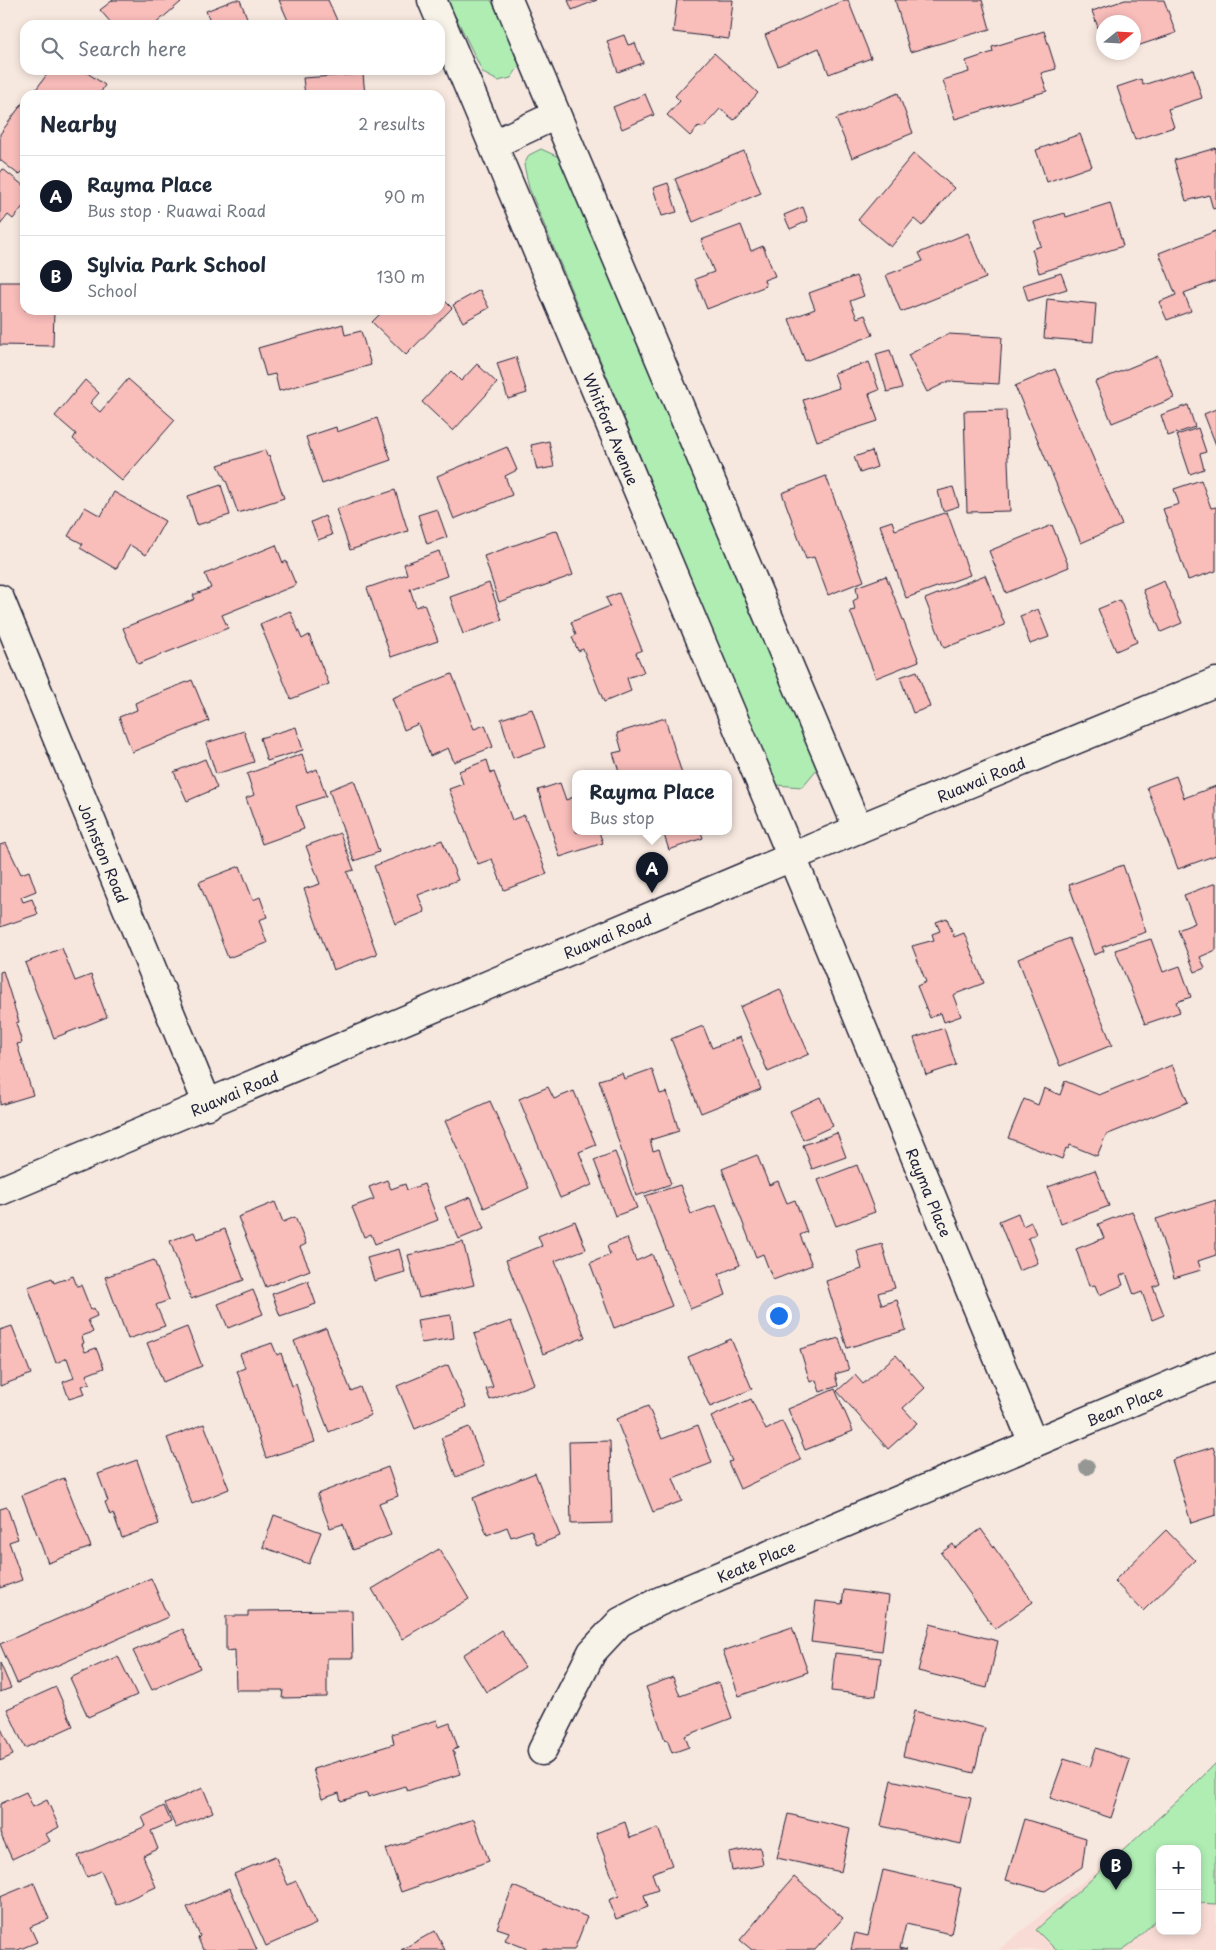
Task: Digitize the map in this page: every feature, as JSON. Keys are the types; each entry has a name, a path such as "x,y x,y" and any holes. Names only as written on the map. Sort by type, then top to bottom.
{"street":[{"name":"Whitford Avenue","path":"432,0 441,20"},
{"path":"508,0 858,829"},
{"name":"Whitford Avenue","path":"445,30 792,858"},
{"path":"494,144 556,115"},
{"name":"Johnston Road","path":"0,600 208,1105"},
{"name":"Ruawai Road","path":"0,1192 858,829 1216,682"},
{"name":"Rayma Place","path":"792,858 1033,1443"},
{"name":"Bean Place","path":"1033,1443 1216,1366"},
{"name":"Keate Place","path":"542,1751 592,1652 620,1622 658,1602 1033,1443"}],"shaded area":[{"path":"1216,1774 1216,1950 998,1950"}],"green space":[{"path":"445,0 491,0 522,62 511,78 498,81 483,73 457,19"},
{"path":"541,149 561,158 817,769 802,787 776,785 529,188 524,165 529,155"},
{"path":"1216,1763 1216,1904 1201,1903 1201,1845 1156,1845 1156,1920 1122,1950 1056,1950 1036,1930 1187,1792"}],"building":[{"path":"113,0 178,0 181,2 160,20 109,20 100,10"},
{"path":"234,0 240,0 248,20 210,20 206,11"},
{"path":"279,0 328,0 337,20 288,20"},
{"path":"568,0 597,0 572,10"},
{"path":"677,0 733,0 729,39 673,32"},
{"path":"848,0 871,58 829,74 819,48 778,66 765,35"},
{"path":"895,0 982,0 990,29 910,52"},
{"path":"1125,0 1164,0 1176,33 1141,45 1141,15 1096,15 1096,22 1092,11"},
{"path":"1044,31 1056,69 1041,73 1047,91 955,119 943,80 969,72 966,61 993,52 992,47"},
{"path":"624,35 628,45 635,43 643,63 618,72 607,41"},
{"path":"714,53 758,93 734,120 720,109 703,128 699,126 690,136 667,115 680,101 675,96"},
{"path":"1193,69 1202,98 1168,109 1174,127 1135,140 1117,87 1141,79 1143,85"},
{"path":"46,75 90,75 105,85 102,90 36,90"},
{"path":"363,75 365,90 304,90 303,78"},
{"path":"898,93 913,133 852,158 836,119"},
{"path":"645,94 654,115 622,129 613,107"},
{"path":"20,106 19,175 0,160 0,134"},
{"path":"1080,134 1092,166 1047,182 1036,150"},
{"path":"1216,148 1216,208 1213,209 1209,195 1186,201 1174,160"},
{"path":"744,151 761,193 693,222 675,179"},
{"path":"914,153 954,188 922,226 914,219 891,247 858,220"},
{"path":"3,169 20,183 20,210 13,219 8,215 0,225 0,173"},
{"path":"668,183 677,212 662,216 653,188"},
{"path":"1110,203 1123,246 1039,273 1032,249 1041,246 1034,222 1065,213 1066,217"},
{"path":"803,207 808,221 790,229 784,215"},
{"path":"741,225 751,251 763,246 775,276 764,280 766,286 707,309 695,279 714,272 701,240"},
{"path":"1216,231 1216,281 1184,293 1191,311 1167,320 1159,302 1176,295 1159,253"},
{"path":"968,233 986,278 901,312 886,275 923,261 919,253"},
{"path":"1061,273 1067,289 1028,301 1023,285"},
{"path":"856,276 864,296 850,301 857,318 865,315 873,335 805,361 789,319 815,309 809,293"},
{"path":"0,282 20,282 20,315 54,315 53,346 0,345"},
{"path":"480,290 489,308 463,322 453,305"},
{"path":"1047,299 1096,304 1093,342 1044,338"},
{"path":"445,301 452,308 406,355 372,322 379,315 445,315"},
{"path":"343,324 345,335 361,331 371,365 279,391 275,374 266,376 258,348"},
{"path":"948,334 1002,337 999,384 949,381 927,392 908,355"},
{"path":"890,350 902,388 887,392 876,354"},
{"path":"1158,356 1174,398 1112,423 1095,382"},
{"path":"516,357 527,393 508,399 497,363"},
{"path":"869,362 879,390 869,394 878,421 817,441 803,400 839,388 834,373"},
{"path":"477,364 497,383 453,431 422,402 451,371 461,381"},
{"path":"1055,369 1122,525 1081,543 1015,386"},
{"path":"128,379 175,420 122,481 73,439 76,434 55,416 85,380 99,393 90,403 100,412"},
{"path":"1188,405 1195,427 1168,436 1161,415"},
{"path":"1216,409 1216,445 1204,414"},
{"path":"1006,410 1010,511 967,512 964,411"},
{"path":"377,418 391,460 322,484 306,437 336,427 337,432"},
{"path":"1198,428 1206,452 1200,454 1204,469 1190,474 1177,435"},
{"path":"549,441 554,467 537,470 531,445"},
{"path":"507,447 517,470 505,476 512,495 454,519 437,476"},
{"path":"265,450 267,456 269,455 284,498 238,513 218,465"},
{"path":"872,451 877,467 860,473 854,457"},
{"path":"826,476 864,581 828,595 814,557 806,559 782,493"},
{"path":"1201,480 1211,508 1216,507 1216,571 1188,580 1163,509 1179,504 1174,489"},
{"path":"221,485 230,515 197,525 188,496"},
{"path":"953,487 959,506 943,511 938,491"},
{"path":"395,490 408,531 350,550 336,509"},
{"path":"114,492 165,521 146,555 130,545 116,569 80,548 83,544 68,536 85,507 101,516"},
{"path":"437,509 447,537 427,544 418,515"},
{"path":"947,512 970,575 906,598 880,525 892,521 895,530"},
{"path":"325,516 332,535 318,540 311,522"},
{"path":"1052,525 1069,567 1006,593 989,551"},
{"path":"557,530 573,575 499,602 484,556"},
{"path":"276,545 283,563 286,561 296,585 222,615 228,628 138,664 123,628 195,599 193,595 211,588 205,574"},
{"path":"439,551 447,576 410,589 416,607 424,604 438,641 391,657 367,588 407,574 404,564"},
{"path":"985,575 1005,625 944,648 925,599"},
{"path":"886,576 919,661 876,678 850,611 855,610 853,601 858,598 856,587"},
{"path":"1164,581 1182,623 1161,632 1143,590"},
{"path":"489,583 502,620 463,634 450,597"},
{"path":"619,593 642,650 636,653 644,672 627,678 631,691 604,702 583,649 578,651 572,637 576,635 571,622 610,606 606,598"},
{"path":"1120,600 1137,642 1116,651 1098,609"},
{"path":"1038,609 1049,637 1030,644 1020,616"},
{"path":"290,611 302,639 309,635 329,684 291,699 260,624"},
{"path":"917,671 930,707 913,713 900,677"},
{"path":"452,674 474,729 485,725 493,747 454,762 448,748 430,756 418,724 404,730 392,698"},
{"path":"192,680 209,721 132,752 119,717 137,710 135,703"},
{"path":"532,709 545,747 513,758 501,719"},
{"path":"665,718 681,770 619,770 613,753 622,751 617,733"},
{"path":"296,727 303,750 267,761 260,738"},
{"path":"244,731 254,762 216,774 206,743"},
{"path":"302,754 308,773 317,769 326,796 296,806 304,829 262,844 246,798 254,795 247,774"},
{"path":"205,759 217,788 187,801 174,772"},
{"path":"487,760 491,773 494,772 512,820 524,815 547,874 504,890 492,859 478,864 449,789 463,784 459,771"},
{"path":"1176,776 1184,798 1216,786 1216,855 1178,869 1147,787"},
{"path":"354,780 379,852 354,861 329,790"},
{"path":"560,783 566,800 572,798 572,835 600,835 603,843 560,857 538,790"},
{"path":"340,833 354,870 347,872 377,954 333,970 304,889 320,884 306,846"},
{"path":"664,835 702,835 703,838 669,850"},
{"path":"442,840 458,880 418,895 425,912 395,924 374,866"},
{"path":"6,843 21,874 29,871 36,891 21,897 23,902 32,899 38,914 0,927 0,845"},
{"path":"1123,865 1146,932 1102,947 1104,951 1094,955 1069,885"},
{"path":"240,866 253,900 260,897 267,917 259,920 267,943 228,958 199,882"},
{"path":"1216,883 1216,950 1200,957 1205,968 1195,972 1178,930 1195,923 1184,895"},
{"path":"947,918 954,937 964,933 984,983 953,995 961,1016 944,1022 941,1013 930,1018 917,986 926,982 912,946 934,940 932,934 940,931 936,922"},
{"path":"1069,938 1112,1045 1060,1066 1018,959"},
{"path":"1151,939 1163,972 1180,966 1191,997 1176,1002 1180,1012 1145,1024 1115,950"},
{"path":"62,948 75,981 91,975 107,1017 54,1038 25,963"},
{"path":"3,971 19,1022 16,1023 22,1043 17,1044 33,1095 0,1105 0,972"},
{"path":"780,989 809,1054 768,1072 740,1007"},
{"path":"703,1026 712,1048 740,1037 761,1089 701,1113 671,1039"},
{"path":"944,1028 956,1065 926,1075 914,1038"},
{"path":"1172,1065 1188,1102 1106,1135 1097,1156 1070,1145 1068,1149 1066,1148 1062,1159 1008,1138 1024,1099 1038,1105 1044,1088 1060,1095 1065,1081 1099,1095"},
{"path":"652,1069 660,1094 667,1092 679,1131 650,1140 653,1151 659,1149 671,1184 636,1196 599,1080 622,1073 624,1079"},
{"path":"548,1087 554,1099 574,1091 596,1145 579,1152 592,1185 560,1198 519,1099"},
{"path":"820,1097 833,1126 803,1140 790,1111"},
{"path":"490,1101 529,1188 484,1208 445,1121"},
{"path":"837,1133 846,1157 812,1169 803,1145"},
{"path":"615,1152 637,1208 615,1216 594,1160"},
{"path":"757,1155 769,1185 778,1181 787,1203 795,1200 807,1232 800,1235 812,1265 773,1280 763,1254 756,1257 722,1169"},
{"path":"857,1165 875,1212 836,1226 818,1180"},
{"path":"1095,1170 1109,1206 1061,1224 1048,1187"},
{"path":"387,1180 391,1189 405,1184 407,1190 424,1184 438,1220 375,1244 371,1234 364,1237 352,1207 374,1199 369,1187"},
{"path":"680,1185 691,1214 716,1205 740,1265 719,1274 726,1295 690,1309 645,1196"},
{"path":"471,1197 484,1229 459,1239 445,1207"},
{"path":"1216,1200 1216,1255 1198,1261 1201,1270 1174,1278 1156,1219"},
{"path":"275,1202 283,1222 295,1217 306,1244 300,1247 310,1270 266,1287 238,1217"},
{"path":"1132,1211 1160,1284 1153,1287 1164,1315 1152,1320 1142,1292 1134,1295 1126,1273 1120,1276 1123,1285 1099,1295 1095,1285 1089,1286 1076,1249 1104,1238 1098,1224"},
{"path":"1018,1213 1023,1226 1031,1222 1036,1234 1028,1238 1038,1263 1019,1271 999,1221"},
{"path":"575,1221 586,1249 555,1261 585,1337 543,1354 506,1260 542,1246 538,1236"},
{"path":"225,1229 244,1280 191,1299 170,1241 194,1232 197,1239"},
{"path":"627,1238 636,1261 652,1254 672,1306 614,1328 590,1263 610,1255 607,1246"},
{"path":"463,1242 474,1285 419,1298 408,1255"},
{"path":"882,1244 895,1288 878,1293 882,1305 897,1300 906,1330 847,1348 826,1281 862,1269 857,1251"},
{"path":"399,1249 405,1272 374,1281 367,1258"},
{"path":"154,1260 169,1300 156,1305 165,1326 128,1339 105,1277"},
{"path":"73,1276 77,1286 81,1285 91,1310 94,1308 97,1316 88,1320 93,1332 82,1336 84,1343 82,1344 85,1352 96,1348 104,1368 86,1375 90,1383 82,1386 85,1394 69,1399 63,1382 74,1378 67,1358 56,1363 28,1287 52,1278 54,1283"},
{"path":"308,1281 316,1304 280,1316 272,1294"},
{"path":"253,1290 263,1314 228,1328 218,1304"},
{"path":"451,1315 454,1338 421,1343 417,1320"},
{"path":"511,1321 534,1384 490,1400 486,1389 493,1387 474,1334"},
{"path":"12,1326 31,1374 0,1386 0,1330"},
{"path":"187,1327 202,1366 163,1382 147,1343"},
{"path":"326,1328 351,1391 360,1387 371,1415 329,1432 294,1341"},
{"path":"839,1338 849,1370 835,1374 838,1386 820,1392 816,1380 810,1382 800,1349"},
{"path":"731,1339 752,1389 710,1407 688,1357"},
{"path":"272,1343 277,1355 281,1353 292,1386 296,1384 315,1442 266,1458 237,1371 245,1368 240,1354"},
{"path":"896,1355 925,1388 903,1408 917,1423 888,1449 837,1391 855,1375 863,1384"},
{"path":"448,1365 466,1407 415,1429 397,1386"},
{"path":"835,1389 853,1431 805,1450 788,1409"},
{"path":"751,1399 766,1430 782,1421 801,1460 740,1489 728,1462 732,1461 711,1417"},
{"path":"648,1406 662,1439 698,1425 712,1463 673,1478 682,1501 653,1512 616,1419"},
{"path":"204,1424 229,1489 192,1504 167,1438"},
{"path":"469,1427 484,1466 456,1477 441,1438"},
{"path":"610,1441 612,1523 571,1524 569,1442"},
{"path":"1213,1447 1216,1456 1216,1515 1191,1523 1172,1460"},
{"path":"137,1460 159,1524 122,1538 113,1513 110,1515 105,1502 108,1501 98,1474"},
{"path":"388,1467 398,1496 379,1503 391,1535 353,1550 343,1524 330,1528 317,1494"},
{"path":"535,1473 560,1536 537,1545 531,1530 511,1537 507,1527 487,1535 473,1498"},
{"path":"64,1478 91,1547 48,1563 22,1495"},
{"path":"7,1507 18,1539 9,1542 22,1580 0,1588 0,1509"},
{"path":"274,1515 321,1532 309,1564 263,1547"},
{"path":"981,1529 1033,1602 995,1629 941,1553 953,1544 955,1548"},
{"path":"1166,1530 1195,1560 1143,1611 1114,1581"},
{"path":"439,1549 469,1599 402,1639 372,1589"},
{"path":"151,1578 168,1617 17,1683 0,1644"},
{"path":"844,1590 889,1596 882,1651 811,1642 816,1601 842,1604"},
{"path":"352,1610 353,1658 327,1658 327,1697 282,1698 283,1690 236,1690 235,1650 226,1651 226,1616 248,1616 248,1611"},
{"path":"930,1624 998,1641 987,1688 918,1671"},
{"path":"792,1627 808,1672 739,1696 723,1651"},
{"path":"183,1629 200,1668 152,1690 133,1651"},
{"path":"501,1630 525,1667 486,1692 463,1655"},
{"path":"835,1653 881,1658 876,1696 831,1691"},
{"path":"118,1656 137,1695 88,1717 70,1678"},
{"path":"0,1663 11,1688 0,1692"},
{"path":"673,1677 680,1696 719,1682 732,1718 685,1736 689,1747 672,1753 667,1739 665,1740 646,1687"},
{"path":"56,1687 73,1726 25,1748 7,1709"},
{"path":"914,1711 985,1728 974,1773 903,1756"},
{"path":"437,1720 439,1727 450,1723 458,1748 453,1750 460,1774 407,1791 405,1786 368,1797 367,1793 341,1801 339,1793 322,1799 313,1769 394,1744 392,1734"},
{"path":"0,1726 13,1755 0,1761"},
{"path":"1096,1748 1130,1760 1111,1818 1050,1798 1064,1759 1090,1767"},
{"path":"891,1780 971,1798 961,1844 881,1826"},
{"path":"203,1788 213,1812 176,1828 165,1804"},
{"path":"26,1792 33,1807 47,1800 59,1827 46,1834 50,1841 12,1859 0,1833 0,1804"},
{"path":"164,1806 171,1822 151,1831 158,1849 143,1856 156,1887 116,1905 101,1871 87,1877 78,1856 146,1826 142,1817"},
{"path":"788,1814 850,1829 841,1872 777,1858"},
{"path":"474,1819 489,1861 401,1892 386,1849"},
{"path":"1024,1819 1086,1838 1082,1867 1045,1891 1006,1880"},
{"path":"625,1822 630,1838 658,1828 672,1865 652,1873 658,1890 644,1895 648,1907 616,1919 609,1900 619,1896 596,1833"},
{"path":"760,1847 763,1865 732,1871 729,1853"},
{"path":"275,1856 288,1885 296,1881 316,1924 266,1946 234,1874"},
{"path":"883,1870 961,1888 951,1934 906,1924 900,1948 907,1950 851,1950 855,1933 868,1936"},
{"path":"794,1877 843,1918 815,1950 752,1950 740,1940"},
{"path":"34,1883 49,1919 30,1927 37,1942 18,1950 0,1950 0,1897"},
{"path":"513,1886 587,1917 574,1950 549,1950 543,1948 542,1950 530,1950 505,1940 509,1932 497,1928"},
{"path":"230,1888 257,1950 203,1950 198,1938 200,1936 187,1907"},
{"path":"435,1931 445,1950 401,1950"}],"place":[{"name":"Rayma Place","path":"652,893"},
{"name":"Sylvia Park School","path":"1116,1890"}]}
